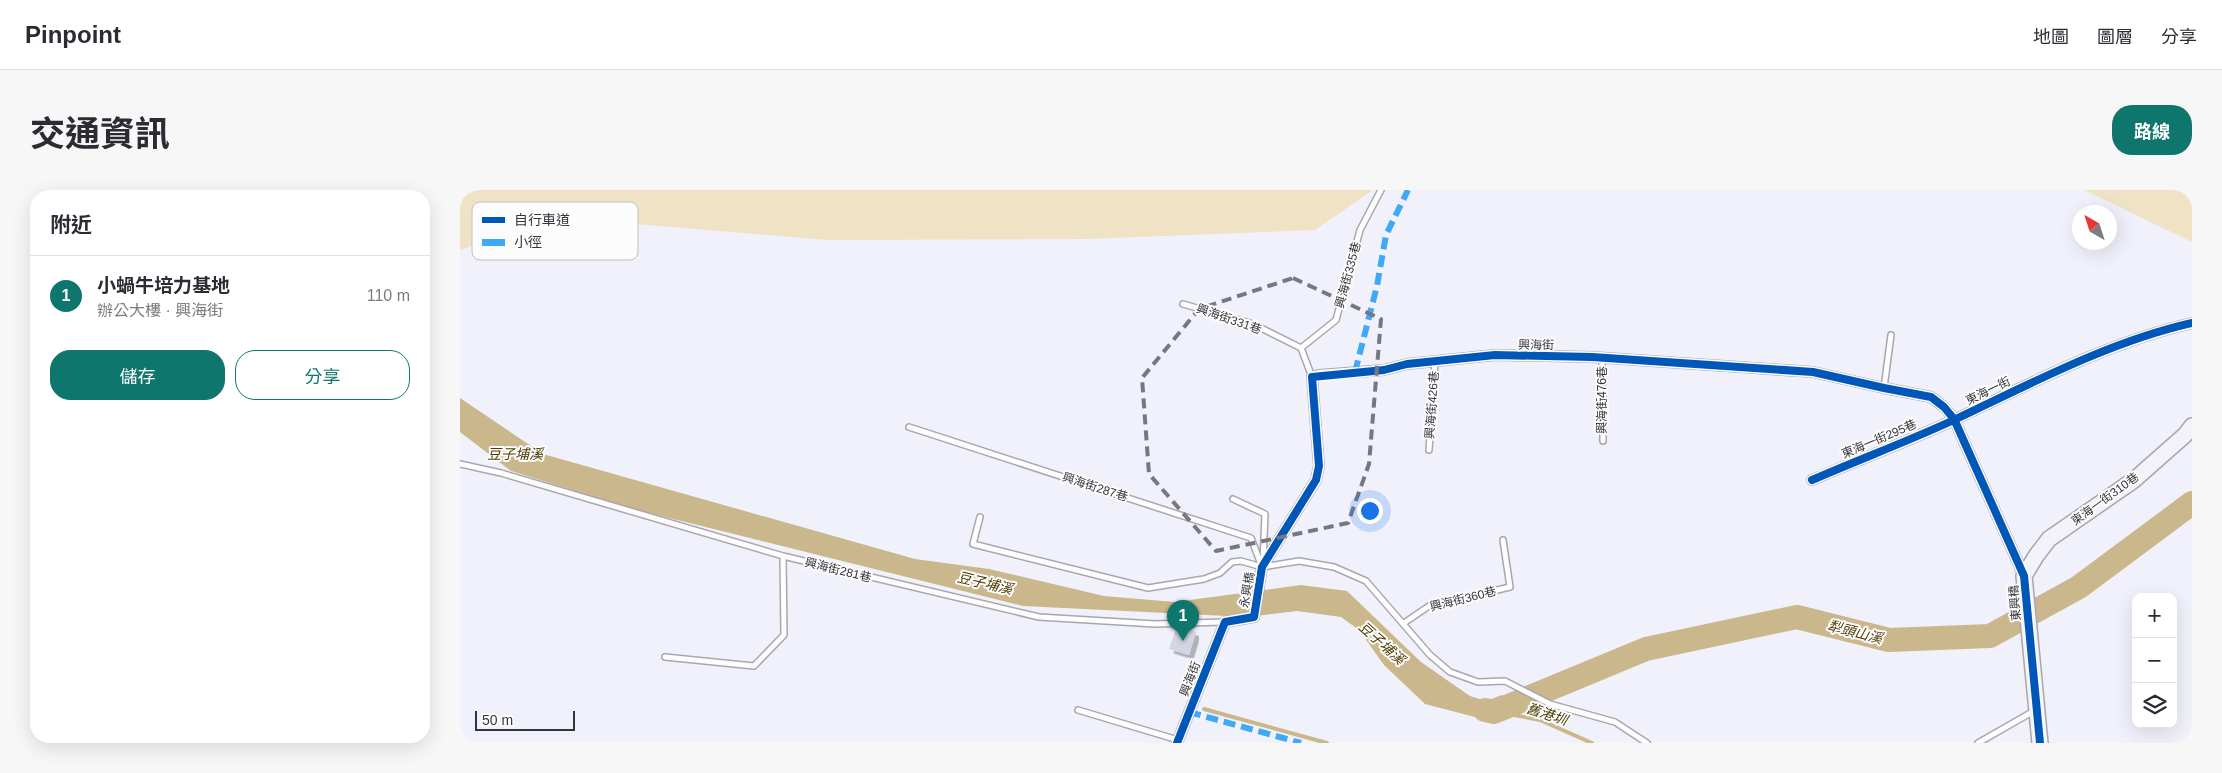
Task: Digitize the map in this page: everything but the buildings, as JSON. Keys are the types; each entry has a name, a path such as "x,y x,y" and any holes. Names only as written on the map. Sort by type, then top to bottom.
{"street":[{"name":"東海一街","path":"1954,419 2087,358 2155,332 2192,324"},
{"name":"興海街","path":"1312,377 1384,370 1407,364 1495,355 1602,359 1813,372 1931,397 1954,419"},
{"path":"1262,567 1316,480 1319,466 1312,377"},
{"name":"東海一街295巷","path":"1812,480 1954,419"},
{"path":"1954,419 2024,576"},
{"name":"東海一街310巷","path":"2024,576 2049,539 2134,480 2185,435 2192,426"},
{"name":"永興橋","path":"1225,622 1254,616 1262,567"},
{"name":"東興橋","path":"2024,576 2037,710"},
{"name":"興海街","path":"1178,741 1225,622"},
{"path":"2037,710 2040,743"}],"lane":[{"name":"興海街335巷","path":"1301,348 1336,320 1360,230 1381,190"},
{"name":"興海街331巷","path":"1183,304 1253,324 1301,348"},
{"path":"1884,388 1891,335"},
{"path":"1301,348 1312,377"},
{"name":"興海街476巷","path":"1602,359 1603,441"},
{"name":"興海街426巷","path":"1429,450 1435,361"},
{"name":"興海街287巷","path":"909,427 1251,538 1262,567"},
{"name":"興海街281巷","path":"460,464 501,473 783,556 1039,617 1156,624 1225,622"},
{"path":"1233,499 1265,514 1262,567"},
{"path":"980,517 973,544 1148,588 1204,578 1220,573 1232,562 1241,561 1262,567 1299,561 1334,567 1366,581 1430,655 1450,672 1478,682 1505,681 1550,704 1615,722 1647,743"},
{"name":"興海街360巷","path":"1404,624 1429,606 1510,587 1503,540"},
{"path":"666,657 754,666 784,634 783,556"},
{"path":"1078,710 1178,741"},
{"path":"1978,743 2037,710"}],"highlighted area":[{"path":"1293,278 1381,319 1369,464 1348,523 1216,551 1149,474 1142,378 1199,309"}],"shaded area":[{"path":"460,190 1373,190 1315,230 1088,239 827,240 638,224 638,202 472,202 472,246 460,250"},
{"path":"2084,190 2192,190 2192,242 2117,205"}],"water":[{"name":"豆子埔溪","path":"460,398 543,454 915,559 989,569 1104,596 1175,602 1301,585 1347,591 1421,662 1470,696 1486,701 1502,695 1519,706 1520,715 1494,722 1425,704 1384,665 1359,630 1341,617 1297,611 1247,617 1023,606 633,509 511,471 460,432"}],"waterway":[{"name":"犁頭山溪","path":"1485,710 1494,712 1646,649 1797,617 1889,640 1990,636 2079,587 2192,503"},
{"path":"1204,709 1327,743"},
{"name":"舊港圳","path":"1514,715 1540,720 1592,743"}],"marked path":[{"path":"1355,372 1377,286 1386,235 1408,190"},
{"path":"1189,712 1301,743"}],"cycle path":[{"path":"1812,480 1938,427 2101,352 2161,331 2192,323"},
{"path":"1177,743 1225,622 1254,617 1262,567 1316,480 1319,466 1312,377 1384,370 1407,364 1495,355 1592,357 1813,372 1931,397 1944,407 1954,419 2024,576 2040,743"}],"place":[{"name":"小蝸牛培力基地","path":"1183,641"}]}
